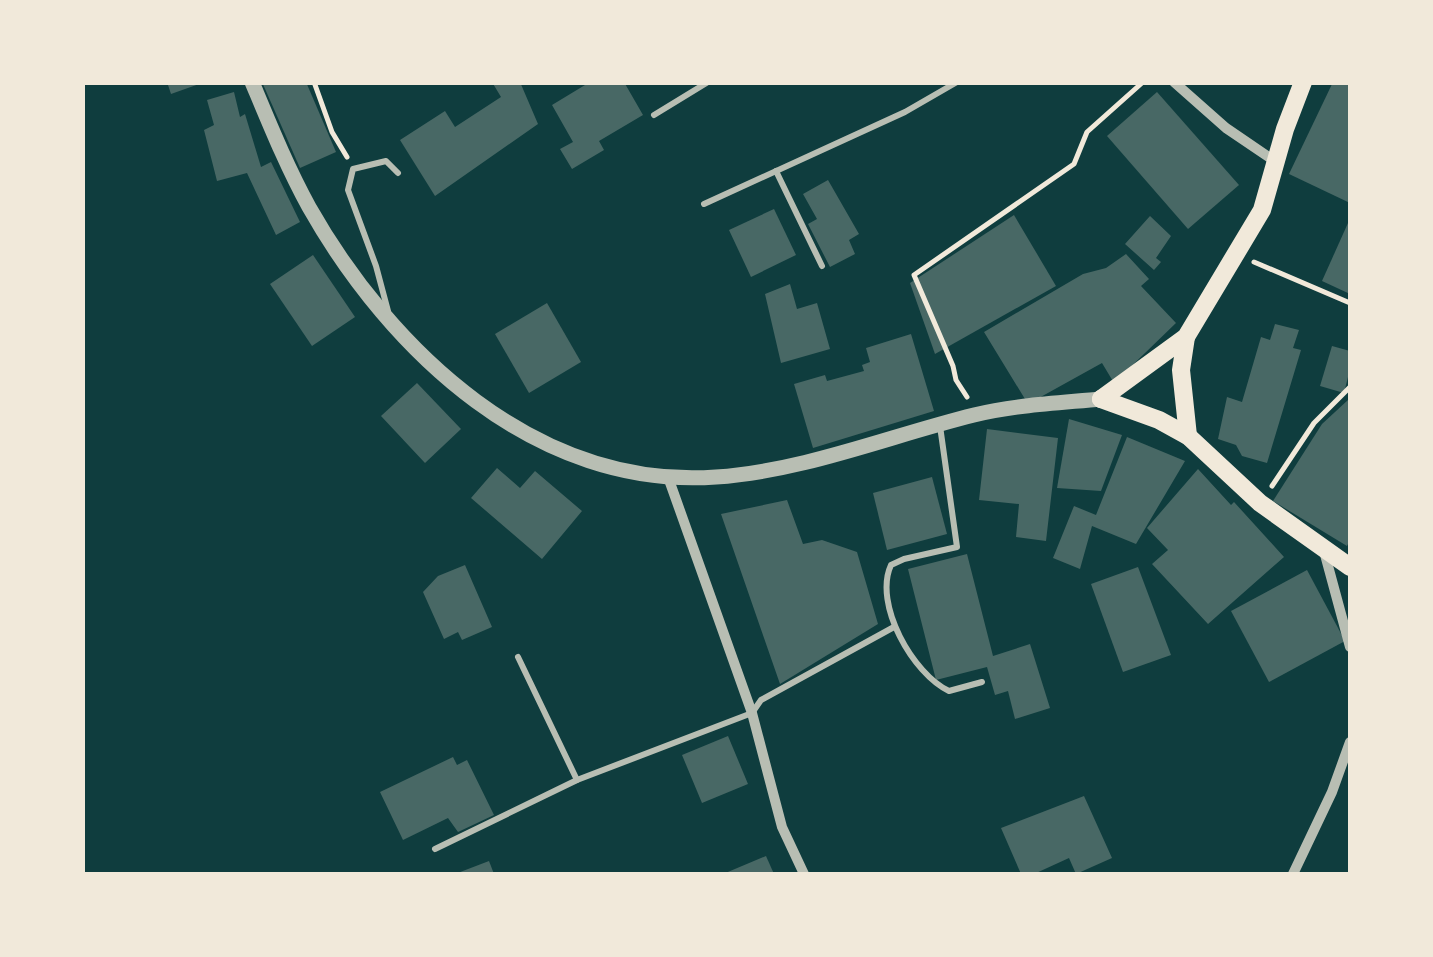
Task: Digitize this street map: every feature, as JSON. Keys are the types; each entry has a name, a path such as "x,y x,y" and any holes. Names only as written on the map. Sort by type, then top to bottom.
{"main road":[{"path":"1102,399 1186,337 1262,210 1284,128 1303,82"},
{"path":"1186,337 1181,370 1188,436"},
{"path":"1102,399 1147,415 1188,436 1260,503 1350,567"}],"street":[{"path":"252,82 310,208 351,272 391,322 462,391 502,422 576,458 668,476 716,477 780,467 978,414 1102,399"},
{"path":"1174,82 1226,128 1276,162"},
{"path":"668,476 752,712 782,826 804,874"},
{"path":"1324,550 1350,647"},
{"path":"1292,874 1332,792 1350,742"}],"lane":[{"path":"654,115 708,82"},
{"path":"704,204 905,112 957,82"},
{"path":"391,322 376,266 348,190 354,168 386,162 398,173"},
{"path":"776,171 822,266"},
{"path":"940,425 957,546 891,566 887,596 894,627 939,686 949,691 982,682"},
{"path":"435,849 577,780 752,712 761,700 894,627"},
{"path":"518,657 577,780"}],"path":[{"path":"314,82 332,132 354,168"},
{"path":"978,414 956,380 914,276 1074,164 1087,132 1143,82"},
{"path":"1237,255 1350,304"},
{"path":"1260,503 1314,422 1350,388"}],"building":[{"path":"167,82 202,82 202,83 171,94"},
{"path":"262,82 306,82 336,152 300,168"},
{"path":"492,82 520,82 538,124 435,196 400,140 445,111 455,127 501,97"},
{"path":"590,82 624,82 643,115 599,141 604,150 572,169 560,149 573,142 552,105"},
{"path":"1333,82 1350,82 1350,203 1289,174"},
{"path":"234,92 261,167 271,162 300,222 276,235 247,173 217,181 204,130 214,125 207,100"},
{"path":"1157,92 1239,185 1188,229 1107,136"},
{"path":"828,180 859,234 849,240 855,254 830,267 808,224 817,219 803,194"},
{"path":"774,209 796,255 751,277 729,230"},
{"path":"1014,215 1056,286 935,354 910,283"},
{"path":"1150,216 1171,236 1156,258 1161,262 1154,270 1125,244"},
{"path":"1350,224 1350,294 1322,281"},
{"path":"1126,254 1149,279 1141,286 1176,323 1114,383 1102,363 1028,404 984,332 1083,274 1106,268"},
{"path":"313,255 355,317 312,346 270,284"},
{"path":"790,284 797,309 817,303 830,349 781,363 765,294"},
{"path":"547,303 581,362 529,393 495,334"},
{"path":"1275,324 1299,330 1293,348 1301,350 1267,463 1242,456 1236,445 1218,439 1227,397 1242,402 1261,337 1270,340"},
{"path":"911,334 934,411 813,448 794,384 825,375 827,381 864,371 862,365 870,362 866,348"},
{"path":"1332,346 1350,351 1344,393 1320,386"},
{"path":"417,383 461,429 425,463 381,416"},
{"path":"1348,400 1347,546 1273,501 1322,424"},
{"path":"1069,419 1122,435 1101,491 1057,488"},
{"path":"987,429 1058,438 1046,541 1016,537 1019,504 979,500"},
{"path":"1127,437 1185,461 1136,544 1092,526 1080,569 1053,558 1074,506 1096,515"},
{"path":"497,468 520,488 535,471 582,511 542,559 471,498"},
{"path":"1198,469 1284,557 1208,624 1152,564 1168,550 1147,528"},
{"path":"932,477 947,534 887,550 873,493"},
{"path":"787,500 803,544 822,540 857,552 878,624 780,684 721,514"},
{"path":"967,554 993,656 1030,644 1050,708 1015,719 1008,691 995,695 987,667 936,680 908,569"},
{"path":"465,565 492,627 462,640 458,632 444,639 423,592 438,576"},
{"path":"1138,567 1171,655 1123,672 1091,584"},
{"path":"1307,570 1345,641 1269,682 1231,611"},
{"path":"728,736 748,784 702,803 682,755"},
{"path":"453,757 457,765 467,760 494,815 458,832 448,818 403,840 380,792"},
{"path":"1084,796 1112,858 1076,874 1069,858 1034,874 1021,874 1001,828"},
{"path":"766,856 774,874 723,874"},
{"path":"489,861 494,874 455,874"}]}
